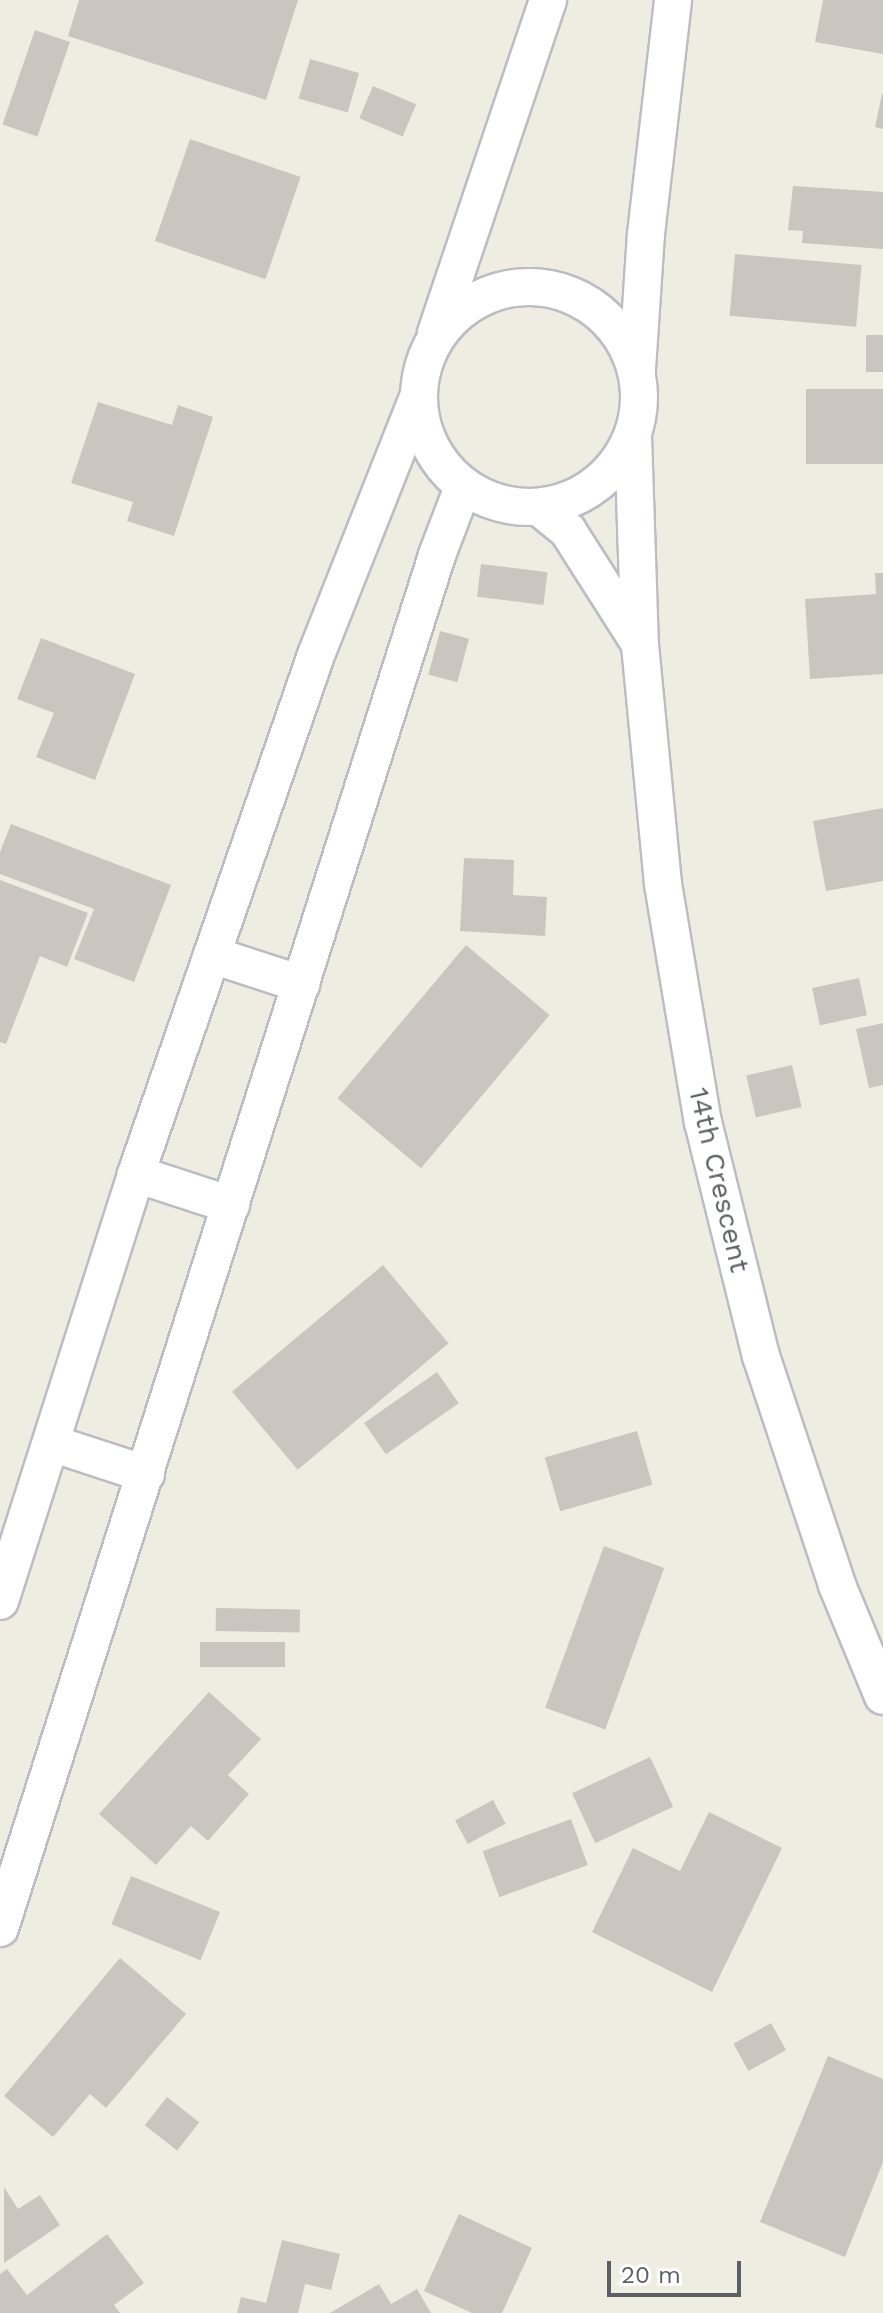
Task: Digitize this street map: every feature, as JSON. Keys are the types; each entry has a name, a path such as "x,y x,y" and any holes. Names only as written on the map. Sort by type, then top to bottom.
{"street":[{"path":"0,1601 136,1174 316,655 418,398 433,342 548,0"},
{"path":"418,398 428,442 439,462 463,487 499,505 540,508 580,496 612,471 633,436 640,404 637,371 646,234 673,0"},
{"path":"433,342 451,319 478,299 509,288 543,287 575,296 603,314 624,339 637,371"},
{"name":"14th Crescent","path":"633,436 640,645 663,884 703,1122 761,1356 837,1585 883,1696"},
{"path":"0,1928 437,555 463,487"},
{"name":"14th Crescent","path":"540,508 568,531 640,645"},
{"path":"212,955 301,984"},
{"path":"136,1174 231,1205"},
{"path":"51,1443 146,1474"}],"building":[{"path":"79,0 298,0 266,100 68,36"},
{"path":"823,0 883,0 883,54 815,42"},
{"path":"35,30 70,42 37,137 2,125"},
{"path":"310,59 359,73 348,112 299,98"},
{"path":"373,86 416,104 403,137 359,118"},
{"path":"883,94 883,129 875,127"},
{"path":"190,139 301,177 265,279 155,241"},
{"path":"793,186 883,192 883,249 802,243 803,231 788,230"},
{"path":"735,254 862,265 856,327 730,316"},
{"path":"866,335 883,335 883,372 866,372"},
{"path":"806,389 883,389 883,464 806,464"},
{"path":"98,402 172,425 178,405 213,417 174,536 127,521 133,502 71,483"},
{"path":"481,564 548,572 543,605 477,597"},
{"path":"875,573 883,573 883,674 810,679 805,599 876,594"},
{"path":"440,631 469,639 457,682 428,674"},
{"path":"41,638 135,674 95,780 36,757 54,713 17,699"},
{"path":"883,808 883,881 826,891 813,821"},
{"path":"11,824 171,885 134,982 74,959 94,909 0,874 0,852"},
{"path":"464,858 514,860 513,895 547,897 545,936 460,931"},
{"path":"0,880 88,913 67,967 40,956 6,1044 0,1042"},
{"path":"466,945 549,1015 421,1168 337,1098"},
{"path":"859,978 867,1015 820,1025 812,988"},
{"path":"883,1023 883,1085 869,1088 856,1029"},
{"path":"792,1065 802,1107 756,1117 746,1076"},
{"path":"383,1265 449,1343 298,1470 232,1392"},
{"path":"437,1372 459,1403 386,1454 364,1423"},
{"path":"637,1431 652,1485 560,1511 545,1457"},
{"path":"604,1546 664,1568 605,1730 545,1708"},
{"path":"216,1608 300,1609 300,1632 216,1631"},
{"path":"200,1642 285,1642 285,1667 200,1667"},
{"path":"209,1692 261,1739 228,1775 249,1794 208,1841 191,1826 156,1865 99,1814"},
{"path":"650,1757 673,1807 595,1843 572,1793"},
{"path":"493,1800 506,1824 468,1844 455,1820"},
{"path":"709,1812 782,1848 712,1992 592,1932 633,1848 680,1871"},
{"path":"571,1819 588,1865 499,1897 483,1851"},
{"path":"131,1876 220,1912 201,1960 112,1924"},
{"path":"120,1958 186,2014 106,2108 90,2094 53,2137 4,2096"},
{"path":"771,2023 786,2050 748,2071 733,2044"},
{"path":"828,2056 883,2079 883,2162 845,2257 760,2222"},
{"path":"167,2097 199,2122 177,2151 145,2125"},
{"path":"4,2187 18,2209 40,2195 60,2225 4,2263"},
{"path":"459,2214 532,2248 502,2313 472,2313 424,2291"},
{"path":"107,2234 144,2283 114,2305 120,2313 0,2313 0,2274 7,2269 27,2295"},
{"path":"282,2240 340,2254 331,2290 305,2284 298,2313 237,2313 241,2297 266,2303"},
{"path":"379,2284 391,2304 417,2289 431,2313 330,2313"}]}
